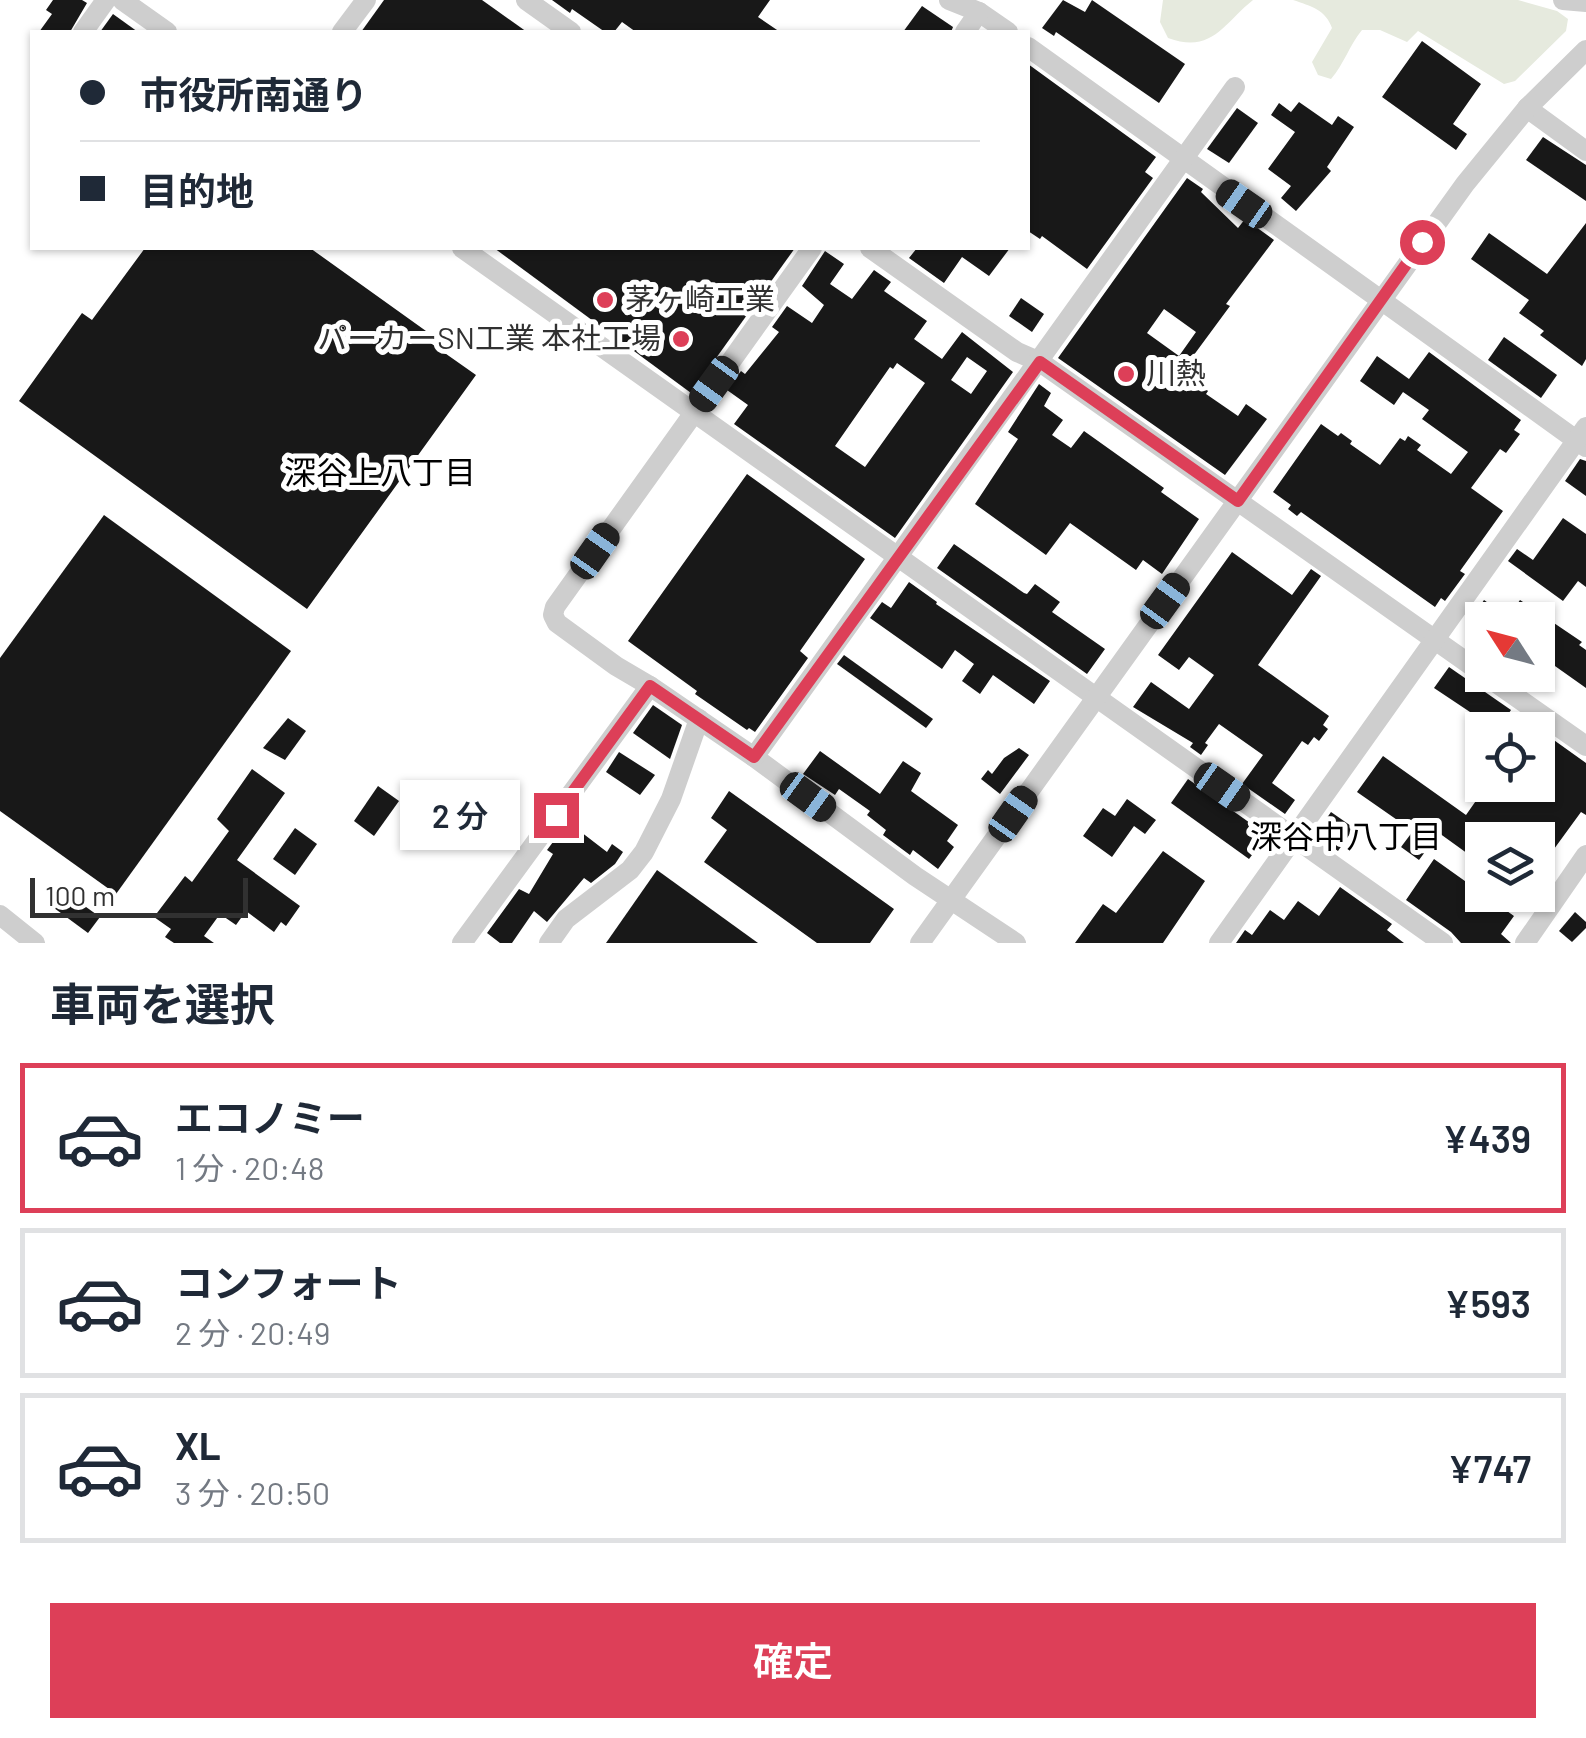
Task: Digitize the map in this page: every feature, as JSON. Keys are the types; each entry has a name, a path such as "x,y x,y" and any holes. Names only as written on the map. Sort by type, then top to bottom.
{"street":[{"path":"84,30 106,0"},
{"path":"122,0 164,30"},
{"path":"344,30 366,0"},
{"path":"526,0 568,30"},
{"path":"948,0 979,12 1005,30"},
{"path":"1562,0 1586,2"},
{"path":"966,30 979,12"},
{"path":"1030,48 1379,300 1583,438 1219,943"},
{"path":"920,943 1465,184 1527,108 1586,50"},
{"path":"754,757 1235,87"},
{"path":"1527,108 1586,151"},
{"path":"465,250 1443,943"},
{"path":"811,250 555,607 554,616 616,666 754,757 1016,943"},
{"path":"873,250 1018,352 1040,362 1465,661"},
{"path":"462,943 650,686"},
{"path":"1510,692 1586,746"},
{"path":"549,943 566,919 630,870 644,852 671,800 699,719"},
{"path":"1528,942 1586,855"},
{"path":"0,915 35,943"}],"shaded area":[{"path":"1163,0 1253,0 1216,34 1196,42 1183,42 1168,38 1160,22"},
{"path":"1293,0 1518,0 1557,11 1568,19 1566,31 1515,81 1504,84 1418,31 1407,42 1380,30 1362,30 1331,79 1318,75 1312,62 1332,28 1317,10"}],"building":[{"path":"53,0 87,3 71,30 40,30 52,14 46,10"},
{"path":"384,0 482,0 524,30 362,30"},
{"path":"552,0 770,0 758,17 777,30 633,30 622,22 616,30 602,30 572,9 570,13"},
{"path":"1063,0 1085,12 1092,0 1185,64 1159,103 1056,32 1054,36 1042,28"},
{"path":"922,6 953,27 952,30 904,30"},
{"path":"113,14 135,30 101,30"},
{"path":"1422,41 1481,84 1453,124 1467,134 1456,150 1382,97"},
{"path":"1030,65 1156,157 1145,172 1153,178 1087,269 1042,236 1040,239 1030,232"},
{"path":"1299,102 1332,125 1338,116 1354,127 1327,167 1331,171 1296,211 1281,198 1291,186 1268,169 1295,132 1271,115 1279,103 1291,112"},
{"path":"1237,108 1258,123 1229,163 1207,149"},
{"path":"1543,137 1586,165 1586,201 1526,160"},
{"path":"1187,178 1203,189 1201,192 1238,228 1245,219 1274,240 1185,367 1197,375 1194,378 1208,391 1206,394 1238,416 1246,404 1267,419 1225,475 1058,358","holes":["1164,309 1196,332 1179,356 1147,333"]},
{"path":"1586,223 1586,359 1582,366 1540,335 1544,331 1519,313 1529,300 1471,259 1489,233 1547,274"},
{"path":"144,250 313,250 426,331 422,337 476,375 307,609 19,401 82,313 92,320"},
{"path":"497,250 794,250 691,393"},
{"path":"915,250 1008,250 989,276 962,257 944,283 909,258"},
{"path":"825,251 844,264 830,284 852,299 874,270 891,282 884,291 927,321 914,339 942,359 962,332 1013,372 895,538 734,424 748,405 727,390 779,332 772,327 787,306 812,323 824,305 802,286","holes":["967,357 987,371 971,394 951,380","897,363 925,383 865,467 835,446 890,367 893,369"]},
{"path":"1021,298 1044,314 1032,332 1009,316"},
{"path":"1504,337 1557,375 1541,398 1488,360"},
{"path":"1429,352 1521,420 1514,430 1520,434 1506,453 1500,449 1471,488 1503,511 1460,571 1465,574 1445,601 1441,598 1435,607 1301,512 1297,516 1288,509 1291,505 1273,492 1321,424 1338,436 1341,433 1380,465 1400,438 1405,441 1408,436 1421,445 1417,450 1451,474 1468,452 1422,419 1429,410 1403,392 1394,405 1360,381 1377,356 1409,379"},
{"path":"1039,384 1051,393 1044,406 1063,420 1052,435 1071,448 1084,431 1164,488 1161,492 1199,519 1162,574 1143,560 1136,570 1070,523 1046,555 975,504 1018,439 1008,432"},
{"path":"1580,459 1586,461 1586,496 1565,481"},
{"path":"747,474 865,559 800,651 808,658 755,732 695,694 697,691 628,641"},
{"path":"104,515 291,651 116,894 0,811 0,658"},
{"path":"1563,518 1586,534 1586,587 1578,581 1563,601 1508,561 1517,549 1533,560"},
{"path":"954,544 1024,593 1035,584 1060,602 1052,612 1105,649 1087,674 937,568"},
{"path":"1232,552 1292,595 1311,569 1321,576 1258,665 1329,716 1323,725 1328,729 1319,741 1314,737 1308,745 1302,741 1272,783 1295,800 1285,814 1242,784 1263,755 1219,724 1201,755 1190,747 1193,743 1133,707 1151,682 1189,709 1214,675 1189,657 1179,670 1158,655"},
{"path":"909,582 1050,681 1034,704 993,675 980,694 962,681 974,664 955,650 942,669 870,618 882,602 891,608"},
{"path":"1555,624 1582,642 1579,645 1586,650 1586,688 1555,666"},
{"path":"844,655 933,719 926,728 837,664"},
{"path":"1449,667 1465,678 1465,692 1485,692 1511,710 1470,712 1434,688"},
{"path":"653,705 682,725 670,759 633,733"},
{"path":"288,718 306,731 285,760 263,748"},
{"path":"1555,741 1586,763 1586,815 1581,812 1555,848 1555,822 1465,822 1465,852 1439,833 1419,860 1401,847 1413,831 1357,792 1383,756 1466,815 1475,802 1555,802"},
{"path":"1019,748 1029,755 1000,794 981,779 988,770 992,774 1004,758"},
{"path":"820,751 880,794 903,761 921,773 911,791 958,825 947,841 954,847 938,869 913,850 910,855 883,835 886,830 867,815 870,811 839,789 835,795 803,774"},
{"path":"619,752 655,775 640,795 606,772"},
{"path":"252,769 285,793 237,860 300,906 286,926 281,922 274,932 246,911 236,925 220,914 204,936 214,943 174,943 165,937 171,929 154,917 185,876 192,882 229,831 217,819"},
{"path":"1188,779 1267,835 1249,859 1171,803"},
{"path":"378,786 399,801 374,836 354,821"},
{"path":"729,791 894,909 870,943 817,943 704,862 727,830 711,818"},
{"path":"1127,799 1156,820 1145,834 1134,826 1112,857 1083,836 1103,808 1115,816"},
{"path":"1331,812 1354,828 1338,851 1315,835"},
{"path":"568,822 607,852 612,844 623,852 615,864 591,883 584,878 547,922 534,911 512,943 500,943 487,933 519,889 529,894 553,854 547,850"},
{"path":"295,828 317,844 295,875 273,859"},
{"path":"1163,851 1205,881 1163,943 1075,943 1103,904 1116,913"},
{"path":"1434,859 1465,881 1465,912 1508,912 1514,916 1501,934 1511,943 1461,943 1406,900"},
{"path":"657,870 758,943 606,943"},
{"path":"1340,887 1392,924 1387,930 1404,943 1236,943 1245,930 1252,935 1270,910 1284,920 1298,901 1319,916"},
{"path":"61,889 100,917 88,933 50,905"},
{"path":"1575,912 1586,922 1586,928 1572,942 1559,931"}],"place":[{"name":"茅ヶ崎工業","path":"605,300"},
{"name":"パーカーSN工業 本社工場","path":"681,339"},
{"name":"川熱","path":"1126,374"}],"district":[{"name":"深谷上八丁目","path":"380,473"},
{"name":"深谷中八丁目","path":"1346,837"}],"route":[{"path":"556,815 650,686 754,757 1040,362 1238,501 1422,242"}]}
